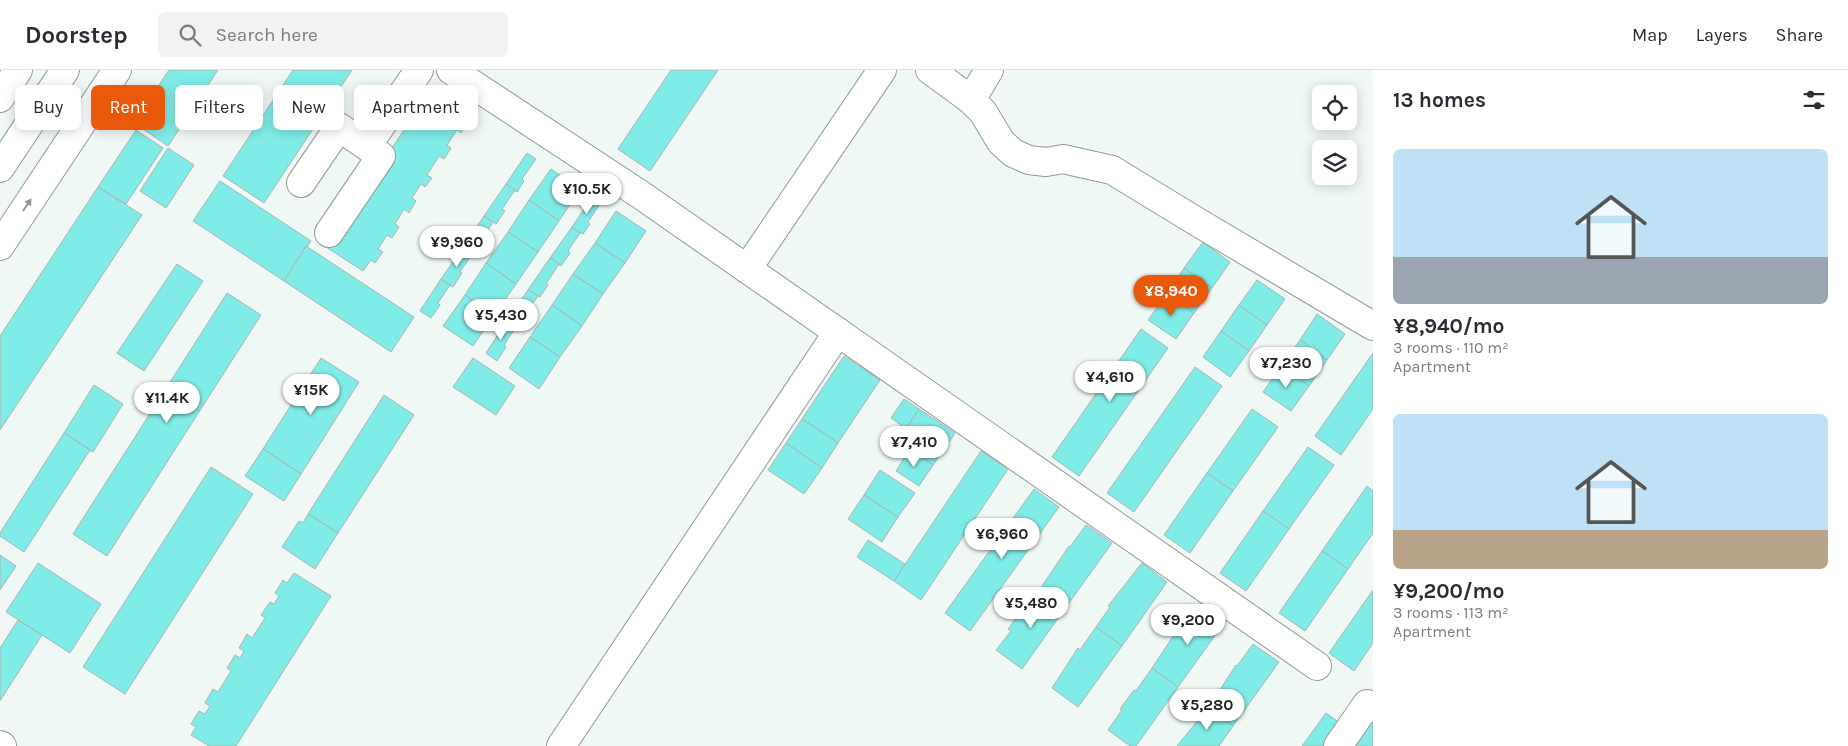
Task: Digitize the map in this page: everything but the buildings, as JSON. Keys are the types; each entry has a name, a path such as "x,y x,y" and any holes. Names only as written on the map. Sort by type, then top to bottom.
{"street":[{"path":"0,98 18,70"},
{"path":"3,157 65,70"},
{"path":"0,246 117,70"},
{"path":"367,146 418,70"},
{"path":"451,70 641,195 1317,666"},
{"path":"747,269 882,70"},
{"path":"930,70 983,112 1001,142 1014,153 1029,160 1046,162 1063,158 1112,170 1373,326"},
{"path":"970,100 990,70"},
{"path":"301,183 339,127 381,156 329,233"},
{"path":"561,746 838,332"},
{"path":"1338,746 1367,704 1373,708"}]}
